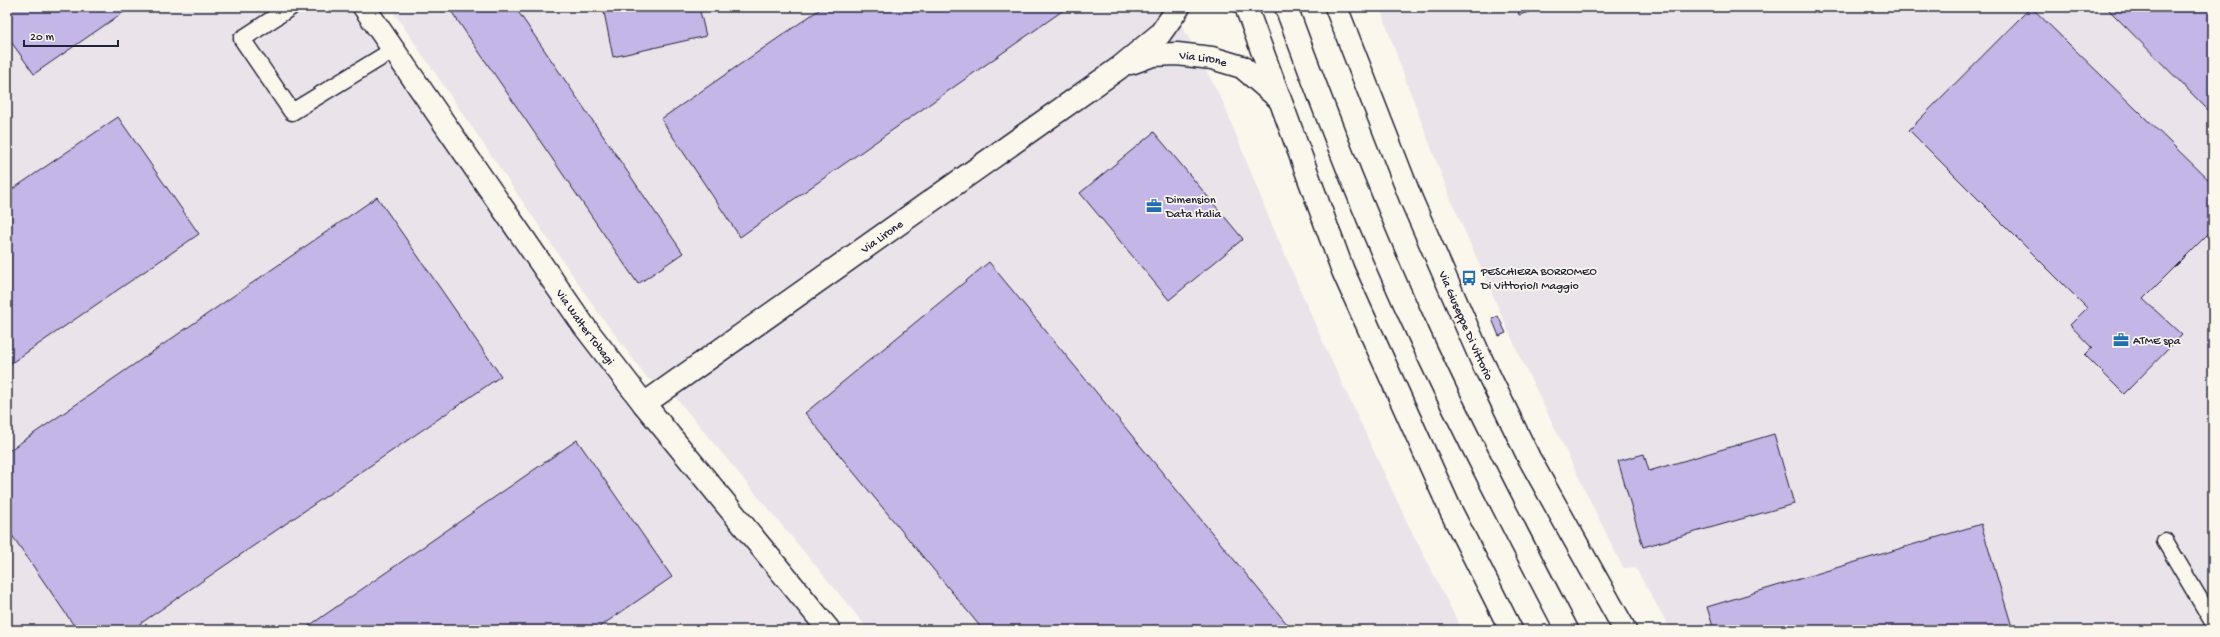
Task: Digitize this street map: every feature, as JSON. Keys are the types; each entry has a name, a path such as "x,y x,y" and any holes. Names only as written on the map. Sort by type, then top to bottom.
{"street":[{"name":"Via Walter Tobagi","path":"364,7 584,326 819,627"},
{"name":"Via Lirone","path":"644,404 1119,68 1160,34 1179,7"},
{"path":"1246,7 1278,98 1340,264 1370,334 1451,511 1511,630"},
{"path":"1286,7 1347,166 1413,322 1514,531 1567,630"},
{"name":"Via Giuseppe Di Vittorio","path":"1336,7 1411,199 1481,359 1529,458 1625,630"},
{"name":"Via Lirone","path":"1119,68 1153,55 1177,54 1212,58 1242,68 1278,98"}],"lane":[{"path":"291,7 242,39 292,112 393,50"},
{"path":"2165,541 2213,622"}],"shaded area":[{"path":"7,7 364,7 584,326 829,630 7,630"},
{"path":"390,7 1172,7 1223,102 1269,218 1326,349 1407,522 1462,630 869,630 667,387 648,379 597,311"},
{"path":"1380,7 2213,7 2213,630 1671,630 1635,567 1623,568 1519,355 1451,200 1400,65"}],"building":[{"path":"7,7 131,7 34,74 7,36"},
{"path":"515,7 683,253 638,284 449,8"},
{"path":"603,7 699,7 706,36 613,57"},
{"path":"823,7 1068,7 740,237 661,119"},
{"path":"1517,7 1545,7 1519,15"},
{"path":"2031,7 2213,184 2213,229 2143,299 2182,335 2124,394 2085,355 2092,348 2070,325 2087,308 1909,130"},
{"path":"2106,7 2210,7 2213,10 2213,115"},
{"path":"118,117 199,234 7,366 7,193"},
{"path":"1154,132 1243,239 1169,300 1080,193"},
{"path":"377,197 501,376 131,630 77,630 7,528 7,452"},
{"path":"989,262 1292,630 983,630 805,413"},
{"path":"1498,316 1506,333 1499,336 1492,319"},
{"path":"1774,434 1794,504 1643,547 1618,461 1644,454 1649,471"},
{"path":"577,440 672,577 595,630 303,630"},
{"path":"1981,524 2013,630 1714,630 1707,607"}],"place":[{"name":"Dimension Data Italia","path":"1154,206"},
{"name":"PESCHIERA BORROMEO Di Vittorio/I Maggio","path":"1469,278"},
{"name":"ATME spa","path":"2121,340"}]}
